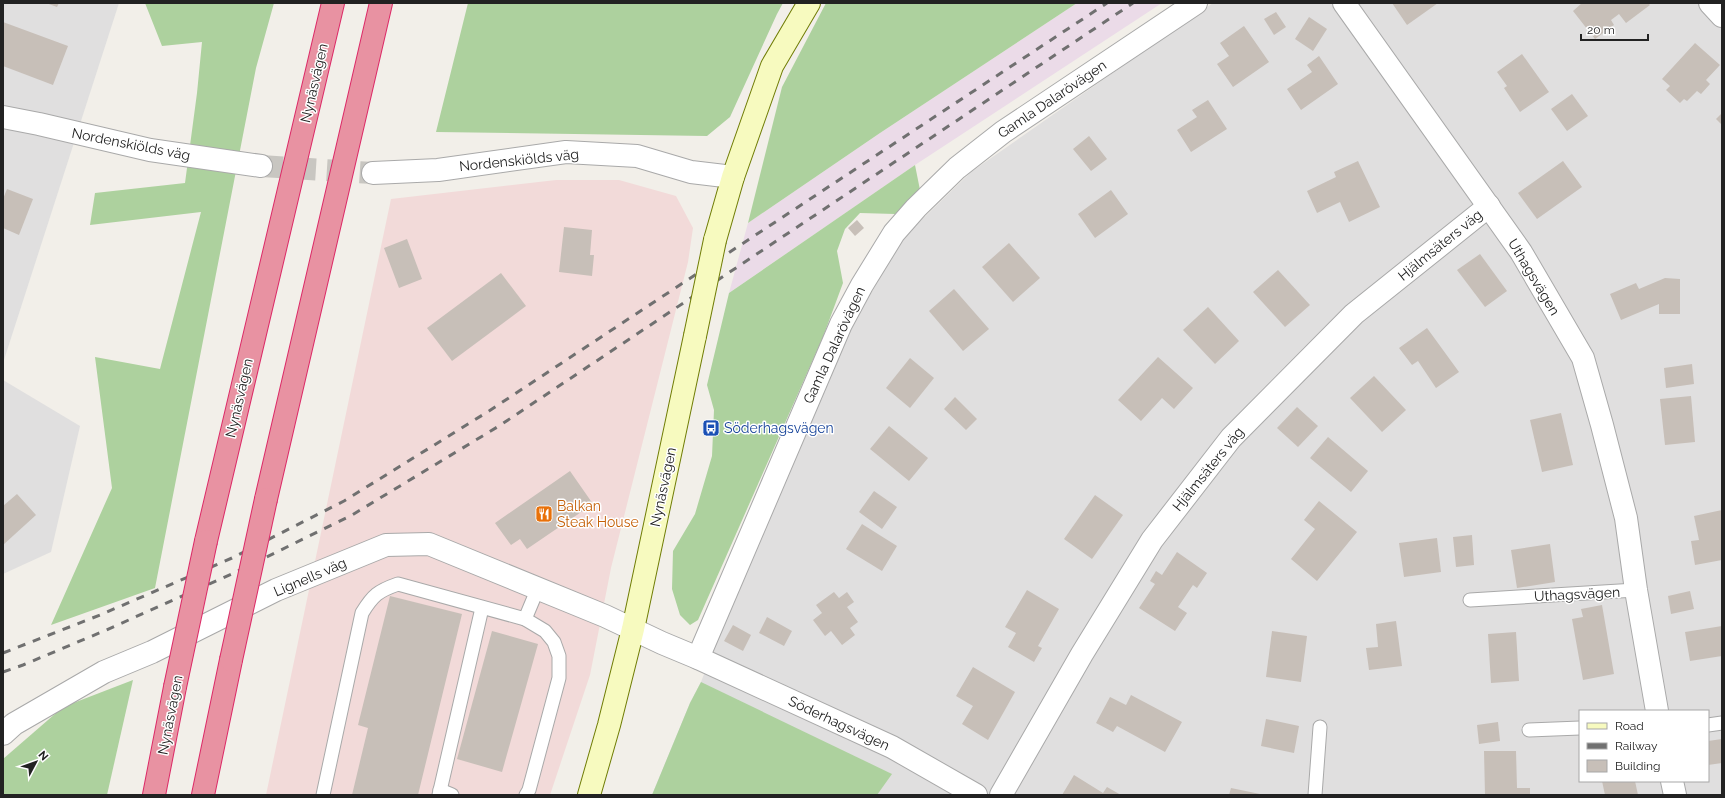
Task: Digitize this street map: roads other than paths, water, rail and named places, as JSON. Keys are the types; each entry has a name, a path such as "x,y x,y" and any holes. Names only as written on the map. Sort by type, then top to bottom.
{"highway":[{"name":"Nynäsvägen","path":"154,795 206,541 333,3"},
{"path":"203,795 266,499 381,3"}],"street":[{"name":"Nynäsvägen","path":"589,795 609,725 633,629 715,240 734,177 772,66 809,3"},
{"name":"Gamla Dalarövägen","path":"698,658 841,324 862,285 894,233 916,208 957,168 1003,132 1196,3"},
{"name":"Uthagsvägen","path":"1344,3 1521,252 1583,358 1626,518 1636,590 1657,710"},
{"path":"1710,3 1722,16"},
{"name":"Nordenskiölds väg","path":"3,117 150,150 261,166"},
{"name":"Nordenskiölds väg","path":"373,173 438,170 566,152 638,156 691,172 734,177"},
{"name":"Hjälmsäters väg","path":"1001,795 1082,654 1152,540 1231,438 1354,314 1489,206"},
{"name":"Lignells väg","path":"3,734 14,724 104,672 152,652 276,590 386,545 429,544 538,588 633,629"},
{"name":"Söderhagsvägen","path":"633,629 892,748 976,795"},
{"path":"1672,782 1675,795"}],"lane":[{"path":"323,795 362,613 372,597 398,584 525,619 545,631 554,642 559,656 559,678 529,790 526,795"},
{"path":"525,619 538,588"},
{"name":"Uthagsvägen","path":"1470,600 1636,590"},
{"path":"452,795 439,793 482,608"},
{"path":"1709,725 1722,723"},
{"path":"1315,795 1320,727"},
{"path":"1529,730 1579,728"}],"tunnel":[{"path":"261,166 373,173"}],"railway":[{"path":"3,653 100,615 232,558 344,501 489,411 1107,3"},
{"path":"3,672 104,631 236,572 352,515 499,426 1133,3"}],"place":[{"name":"Söderhagsvägen","path":"711,428"},
{"name":"Balkan Steak House","path":"544,514"}]}
